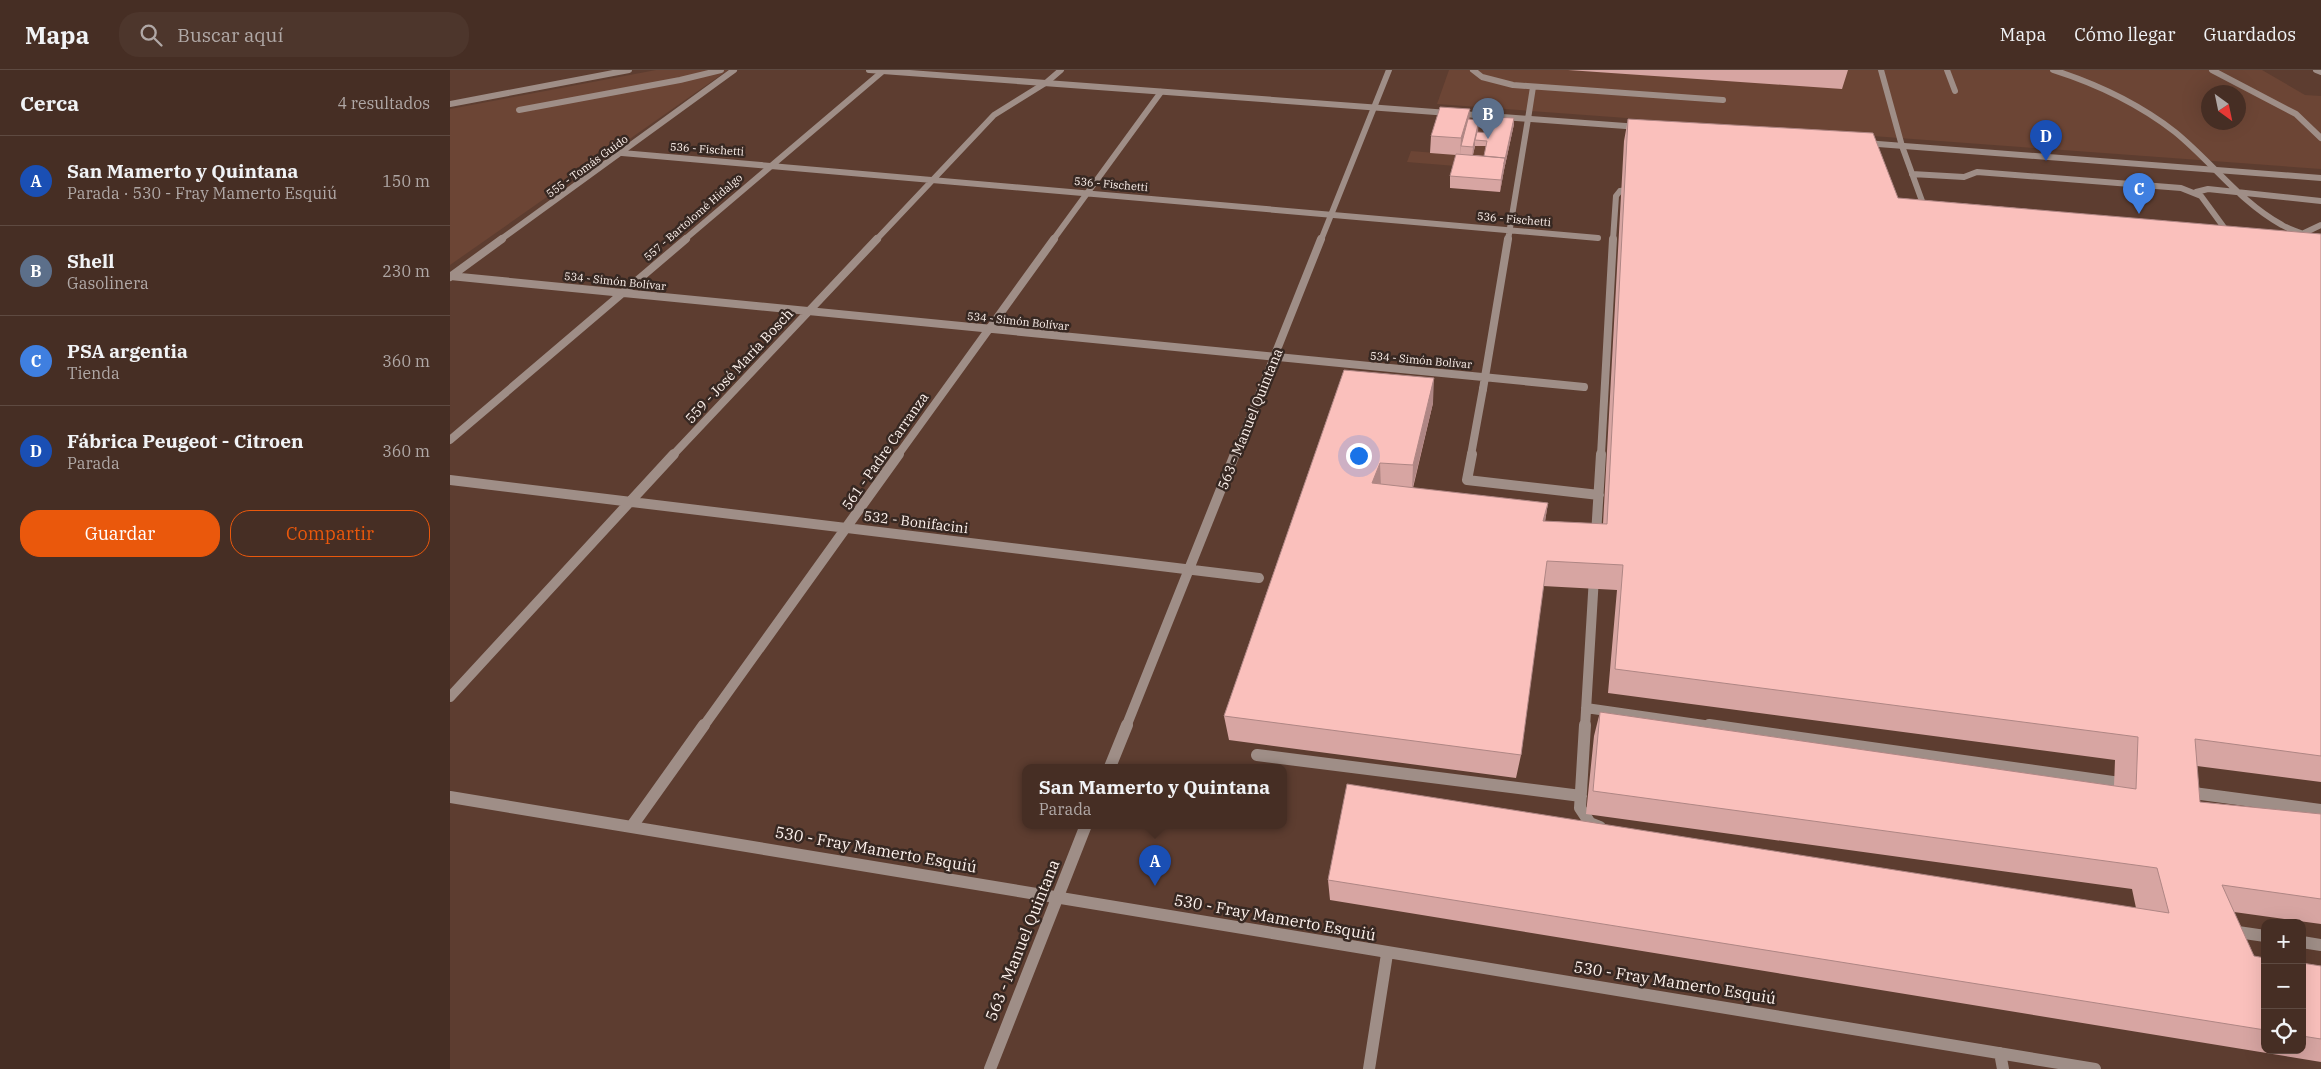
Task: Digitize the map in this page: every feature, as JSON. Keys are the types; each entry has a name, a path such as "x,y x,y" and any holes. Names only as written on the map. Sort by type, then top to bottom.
{"street":[{"path":"450,104 629,70"},
{"path":"520,110 680,80 721,70"},
{"name":"555 - Tomás Guido","path":"450,276 734,70"},
{"path":"869,70 1646,128"},
{"name":"559 - José María Bosch","path":"450,697 630,501 999,111 1047,82 1061,70"},
{"name":"563 - Manuel Quintana","path":"1111,764 1389,70"},
{"path":"1473,70 1482,77 1497,82 1533,87 1723,100"},
{"path":"1881,70 1902,146 1926,213"},
{"path":"1947,70 1956,91"},
{"path":"2053,70 2104,88 2180,136 2245,198 2283,226 2321,242"},
{"path":"2212,70 2296,114 2321,138"},
{"path":"2316,70 2321,72"},
{"name":"557 - Bartolomé Hidalgo","path":"450,440 883,71"},
{"path":"1533,87 1484,388 1466,480 1599,496"},
{"name":"561 - Padre Carranza","path":"632,826 988,329 1161,92"},
{"path":"1853,142 2321,178"},
{"name":"536 - Fischetti","path":"622,153 1598,238"},
{"path":"1912,174 1964,177 1977,172 2181,188 2196,192 2208,189 2321,201"},
{"path":"1596,544 1616,196 1620,191 1630,189 1650,190"},
{"path":"2196,192 2227,237 2241,238"},
{"path":"2302,234 2321,225"},
{"path":"2301,242 2321,242"},
{"name":"534 - Simón Bolívar","path":"450,276 1584,387"},
{"name":"532 - Bonifacini","path":"450,480 1259,578"},
{"path":"1595,563 1580,808 1590,823 1609,830"},
{"path":"1586,708 2135,785"},
{"path":"1257,755 1581,796"},
{"path":"2174,790 2321,810"},
{"name":"530 - Fray Mamerto Esquiú","path":"450,797 1057,897 1387,954 2095,1069"},
{"name":"563 - Manuel Quintana","path":"990,1069 1084,829"},
{"path":"2216,928 2261,935"},
{"path":"2306,943 2321,945"},
{"path":"1368,1069 1387,954"},
{"path":"2000,1053 2004,1069"}],"shaded area":[{"path":"656,70 728,70 450,265 450,109"},
{"path":"1449,70 2262,70 2305,95 2321,96 2321,169 1437,104"},
{"path":"1470,121 1514,124 1504,170 1407,162 1411,151 1460,155"}],"building":[{"path":"1440,107 1470,109 1461,138 1431,136"},
{"path":"1492,117 1514,118 1504,164 1505,158 1484,156 1487,141 1475,140 1477,132 1489,133"},
{"path":"1468,119 1479,120 1473,147 1461,146"},
{"path":"1628,119 1873,133 1898,198 2321,234 2321,756 2195,739 2200,802 2321,814 2321,899 2222,885 2254,956 2261,957 2261,1029 1328,880 1347,784 2169,913 2157,868 1593,791 1600,712 2136,789 2138,737 1615,669 1623,565 1547,561 1521,755 1224,716 1344,370 1434,378 1413,465 1380,463 1372,483 1548,503 1543,521 1607,524"},
{"path":"1456,154 1505,158 1501,180 1450,176"},
{"path":"2306,964 2321,966 2321,1039 2306,1037"}],"place":[{"name":"Shell","path":"1488,139"},
{"name":"Fábrica Peugeot - Citroen","path":"2046,161"},
{"name":"PSA argentia","path":"2139,214"},
{"name":"San Mamerto y Quintana","path":"1155,886"}]}
